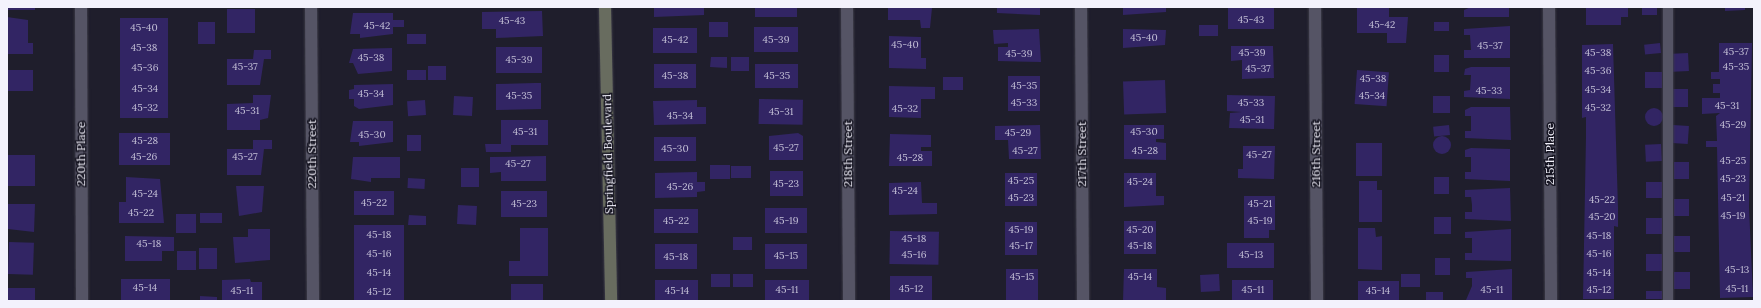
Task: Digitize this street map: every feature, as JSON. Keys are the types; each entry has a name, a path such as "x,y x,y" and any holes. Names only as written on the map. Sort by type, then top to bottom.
{"main road":[{"name":"Springfield Boulevard","path":"605,7 611,301"}],"street":[{"name":"220th Place","path":"81,7 82,301"},
{"name":"220th Street","path":"311,7 313,301"},
{"name":"218th Street","path":"847,7 849,301"},
{"name":"217th Street","path":"1081,7 1083,301"},
{"name":"216th Street","path":"1315,7 1317,301"},
{"name":"215th Place","path":"1549,7 1551,301"}],"lane":[{"path":"1668,7 1668,301"}],"building":[{"path":"7,7 35,7 35,10 7,10"},
{"path":"654,7 704,7 704,15 654,17"},
{"path":"755,7 797,7 797,17 755,17"},
{"path":"888,7 932,8 930,28 921,28 920,20 888,20"},
{"path":"997,7 1040,7 1040,15 997,13"},
{"path":"1123,7 1166,7 1166,12 1123,15"},
{"path":"1228,7 1274,7 1274,29 1228,29"},
{"path":"1357,7 1389,7 1389,17 1408,17 1406,43 1387,43 1387,33 1357,33"},
{"path":"1471,7 1509,7 1509,17 1464,17 1464,10"},
{"path":"1586,7 1628,7 1628,17 1621,17 1621,25 1586,25"},
{"path":"1642,7 1657,7 1657,15 1642,15"},
{"path":"1725,7 1745,7 1745,10 1725,11"},
{"path":"227,9 255,9 255,33 227,33"},
{"path":"542,11 543,36 496,38 496,29 482,29 482,12"},
{"path":"353,13 393,13 393,20 404,20 404,27 393,27 393,34 360,38 360,34 350,34"},
{"path":"7,17 28,20 28,43 33,43 33,54 7,54"},
{"path":"120,18 168,18 168,118 120,118"},
{"path":"198,22 215,22 215,44 198,44"},
{"path":"709,22 728,22 728,37 709,37"},
{"path":"1434,22 1449,22 1449,31 1434,31"},
{"path":"1199,25 1218,25 1218,36 1199,36"},
{"path":"1510,26 1510,58 1464,58 1464,50 1471,50 1470,35 1464,35 1464,29"},
{"path":"754,27 798,27 798,52 754,52"},
{"path":"653,28 697,28 697,53 653,53"},
{"path":"1039,29 1041,62 998,61 998,47 1008,47 1008,43 994,44 993,30"},
{"path":"1123,29 1166,30 1165,45 1123,48"},
{"path":"407,34 426,34 426,44 407,44"},
{"path":"889,36 921,37 921,58 926,58 926,69 889,68"},
{"path":"1660,43 1661,53 1645,55 1644,45"},
{"path":"1719,43 1752,43 1749,207 1753,297 1720,298 1717,147 1706,147 1706,141 1717,141 1716,116 1720,113 1702,114 1702,98 1720,98 1720,93 1713,93 1713,84 1720,84 1720,79 1711,79 1711,72 1719,72"},
{"path":"1613,44 1618,208 1618,227 1614,226 1614,299 1583,299 1586,117 1582,118 1582,45"},
{"path":"1231,46 1273,46 1274,78 1242,79 1242,60 1231,61"},
{"path":"496,47 542,47 542,73 496,73"},
{"path":"392,48 392,71 358,74 353,63 349,63 353,49"},
{"path":"254,50 271,50 271,59 264,59 260,85 227,85 227,59 253,59"},
{"path":"1688,53 1689,71 1673,72 1672,54"},
{"path":"1434,55 1449,55 1449,72 1434,72"},
{"path":"711,57 727,57 727,68 710,67"},
{"path":"731,57 749,57 749,71 731,71"},
{"path":"654,64 696,64 696,88 654,88"},
{"path":"755,64 798,64 798,88 755,88"},
{"path":"428,66 446,66 446,80 428,80"},
{"path":"1471,67 1510,67 1510,99 1464,97 1464,91 1470,90 1471,75 1464,75 1465,69"},
{"path":"7,70 33,70 33,91 7,91"},
{"path":"407,70 426,70 426,80 407,80"},
{"path":"1357,70 1389,72 1387,106 1355,104"},
{"path":"1645,72 1662,72 1662,88 1645,88"},
{"path":"1008,76 1040,76 1040,111 1008,111"},
{"path":"943,77 963,77 963,90 943,90"},
{"path":"1165,80 1166,113 1124,114 1123,81"},
{"path":"541,83 541,109 496,110 496,84"},
{"path":"393,84 393,105 359,109 354,106 354,99 349,99 349,90 354,89 354,85"},
{"path":"889,86 935,87 935,99 921,99 921,118 889,117"},
{"path":"1672,89 1688,89 1688,107 1672,107"},
{"path":"253,95 271,95 268,118 260,120 260,130 227,130 227,104 253,103"},
{"path":"1227,95 1275,96 1274,129 1229,128 1230,113 1242,112 1227,111"},
{"path":"454,96 473,97 472,116 453,115"},
{"path":"1433,96 1450,96 1450,113 1433,113"},
{"path":"759,99 803,100 803,125 759,124"},
{"path":"425,100 426,115 408,116 407,101"},
{"path":"697,100 697,107 706,107 706,124 654,125 653,101"},
{"path":"1471,107 1510,107 1511,140 1465,138 1465,131 1471,131 1471,116 1465,116 1465,110"},
{"path":"1654,108 1658,109 1662,113 1662,121 1658,125 1654,126 1650,125 1646,121 1645,117 1646,113 1650,109"},
{"path":"501,120 548,120 548,145 511,145 511,152 486,152 485,144 501,144"},
{"path":"353,121 393,121 393,142 359,146 359,142 350,142"},
{"path":"1040,125 1041,159 1009,159 1008,140 995,140 995,126"},
{"path":"1124,125 1164,125 1164,139 1156,139 1156,142 1166,143 1166,160 1124,159"},
{"path":"1449,125 1450,135 1434,137 1433,127"},
{"path":"1673,125 1689,126 1688,144 1672,143"},
{"path":"119,133 170,133 170,165 119,165"},
{"path":"798,133 803,136 803,160 769,160 769,136"},
{"path":"890,134 931,135 931,147 921,147 921,151 932,151 932,166 889,166"},
{"path":"407,135 421,135 421,151 407,151"},
{"path":"1438,136 1446,136 1451,141 1449,152 1446,154 1438,154 1433,149 1433,141"},
{"path":"654,137 696,137 696,161 654,161"},
{"path":"253,140 272,140 272,149 264,149 261,175 227,175 227,149 253,149"},
{"path":"1356,143 1382,143 1382,176 1356,176"},
{"path":"1661,144 1662,161 1646,162 1645,145"},
{"path":"1243,146 1275,146 1274,179 1238,178 1238,169 1243,169"},
{"path":"1471,148 1510,149 1510,181 1465,179 1465,172 1471,172 1471,157 1465,157 1465,150"},
{"path":"7,155 35,155 35,186 7,186"},
{"path":"546,156 546,181 501,181 501,172 490,173 490,157"},
{"path":"353,157 400,157 400,178 371,178 371,182 351,179"},
{"path":"1674,162 1689,162 1689,179 1674,179"},
{"path":"710,165 730,165 730,179 710,179"},
{"path":"731,166 751,166 751,178 731,178"},
{"path":"461,168 479,168 479,187 461,187"},
{"path":"770,171 803,171 803,196 770,196"},
{"path":"697,172 697,182 705,182 705,191 697,192 697,197 655,198 655,173"},
{"path":"1005,173 1037,173 1037,206 1005,206"},
{"path":"1124,173 1156,173 1156,196 1164,196 1164,205 1124,207"},
{"path":"126,177 160,179 164,223 119,223 119,202 126,202"},
{"path":"1434,177 1449,177 1449,194 1434,194"},
{"path":"408,178 425,179 424,189 407,188"},
{"path":"1359,181 1377,181 1377,190 1382,190 1382,222 1359,222"},
{"path":"921,182 922,203 937,203 937,214 889,215 889,183"},
{"path":"1646,182 1662,182 1662,198 1646,198"},
{"path":"236,186 264,186 262,212 239,216"},
{"path":"1510,188 1511,221 1465,219 1465,212 1472,212 1472,205 1471,197 1465,197 1465,190"},
{"path":"354,191 394,191 394,215 354,215"},
{"path":"501,191 547,191 547,217 501,217"},
{"path":"1244,196 1275,196 1275,230 1269,230 1269,238 1244,238"},
{"path":"1674,199 1689,199 1689,216 1674,216"},
{"path":"7,204 35,204 34,232 8,229"},
{"path":"458,205 477,206 476,225 457,224"},
{"path":"765,208 807,208 807,233 765,233"},
{"path":"654,209 698,209 698,233 654,233"},
{"path":"200,213 222,213 222,223 200,223"},
{"path":"176,214 196,214 196,233 176,233"},
{"path":"409,215 426,216 426,225 408,225"},
{"path":"1434,217 1451,217 1451,234 1434,234"},
{"path":"1646,218 1662,218 1662,234 1646,234"},
{"path":"1124,221 1156,221 1156,254 1124,254"},
{"path":"1005,222 1037,222 1037,255 1005,255"},
{"path":"354,225 404,225 404,301 354,301"},
{"path":"520,228 548,228 548,276 509,276 509,261 520,261"},
{"path":"1358,228 1375,228 1376,237 1382,236 1382,270 1358,269"},
{"path":"248,229 270,229 270,260 235,263 233,237 248,237"},
{"path":"1511,229 1511,261 1465,260 1465,253 1472,253 1472,238 1465,238 1465,232"},
{"path":"890,231 939,232 938,265 889,264"},
{"path":"125,236 174,237 174,251 162,251 162,261 125,261"},
{"path":"1674,236 1690,236 1690,252 1674,252"},
{"path":"733,237 752,237 752,250 733,250"},
{"path":"9,242 34,243 33,275 8,274"},
{"path":"1227,243 1274,243 1274,268 1227,268"},
{"path":"655,244 697,244 697,269 655,269"},
{"path":"765,244 807,244 807,269 765,269"},
{"path":"199,248 217,248 217,269 199,269"},
{"path":"177,251 196,251 196,270 177,270"},
{"path":"1646,254 1662,254 1662,271 1646,271"},
{"path":"1435,258 1450,258 1450,275 1435,275"},
{"path":"1006,269 1038,269 1038,301 1006,301"},
{"path":"1124,269 1157,269 1157,287 1166,288 1166,301 1123,301"},
{"path":"1512,269 1512,301 1466,300 1472,286 1472,278 1466,278 1466,272"},
{"path":"1674,272 1690,272 1690,289 1674,289"},
{"path":"711,274 730,274 730,287 711,287"},
{"path":"733,274 753,274 753,287 733,287"},
{"path":"1219,274 1220,291 1201,292 1200,275"},
{"path":"1401,274 1420,274 1420,287 1401,287"},
{"path":"890,276 932,276 932,301 890,301"},
{"path":"121,279 170,279 170,301 121,301"},
{"path":"250,279 251,282 262,282 262,301 222,300 222,280"},
{"path":"655,280 698,280 698,301 655,301"},
{"path":"765,280 809,280 809,301 765,301"},
{"path":"1232,280 1273,280 1273,301 1232,301"},
{"path":"1358,281 1399,281 1399,301 1358,301"},
{"path":"511,284 543,284 543,301 511,301"},
{"path":"7,288 35,288 35,301 7,301"},
{"path":"1646,291 1662,291 1662,299 1646,299"},
{"path":"1426,292 1443,292 1443,301 1426,301"},
{"path":"200,296 217,297 217,301 200,301"}]}
